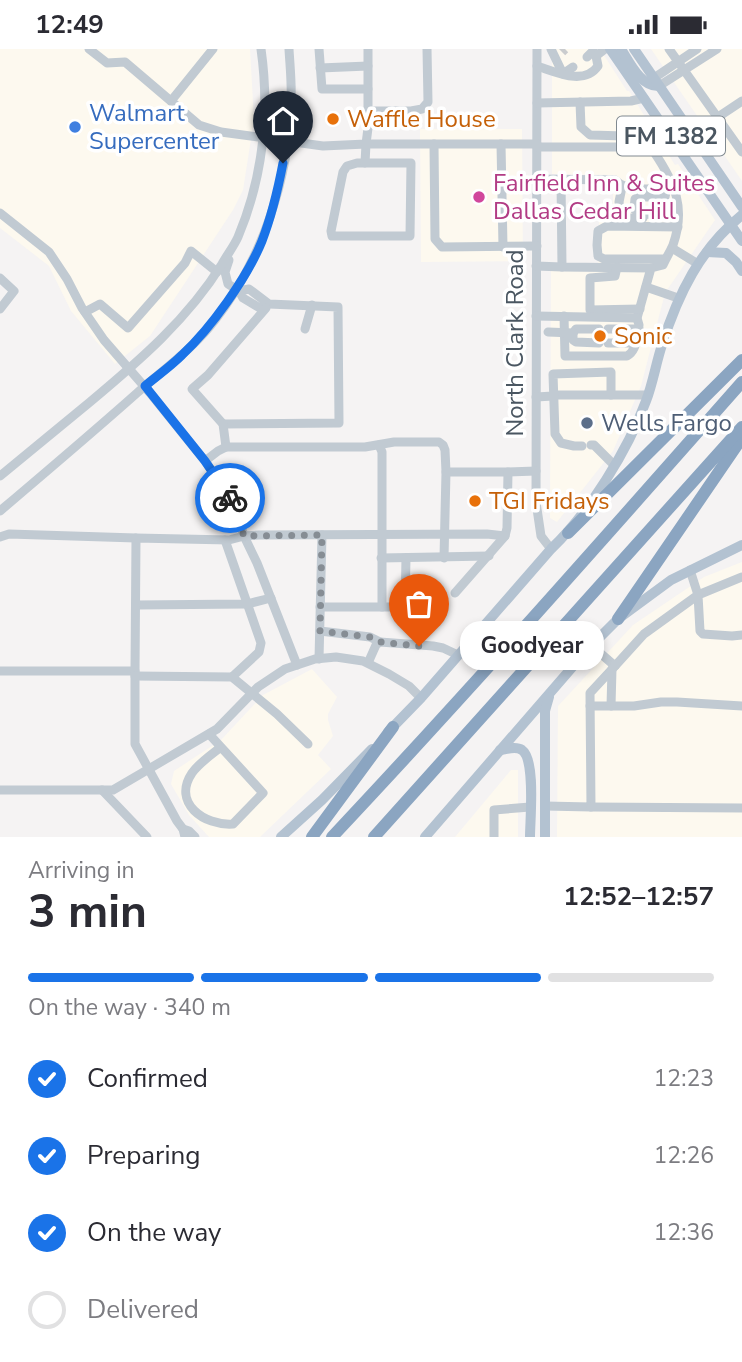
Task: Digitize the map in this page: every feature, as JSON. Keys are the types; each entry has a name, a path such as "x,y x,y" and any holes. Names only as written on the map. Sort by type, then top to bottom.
{"highway":[{"path":"568,533 742,359"},
{"path":"332,837 400,765 742,382"},
{"path":"374,837 742,427"},
{"path":"618,619 742,438"},
{"path":"312,837 393,727"}],"main road":[{"name":"FM 1382","path":"610,49 742,241"},
{"path":"621,49 644,81 652,86 657,82"},
{"name":"FM 1382","path":"634,49 742,207"},
{"path":"645,98 673,108"},
{"path":"281,837 322,800 421,698 551,548 568,533 631,437 648,395 678,298 707,252 730,224 742,215"},
{"path":"707,252 726,253 742,271"},
{"path":"425,837 551,691 618,619 671,580 742,545"},
{"path":"545,837 545,711 551,691"},
{"path":"500,750 516,748 523,751 527,757 530,769 530,837"},
{"path":"530,807 545,806"}],"street":[{"path":"89,49 107,63 125,62 199,125 221,132 323,146 501,144 647,147 653,152 664,167 670,187 677,193 672,248 663,264 651,268 536,266"},
{"path":"171,101 213,49"},
{"path":"261,49 265,96 264,137 256,178 225,272 228,284 237,290 249,289 266,307"},
{"path":"1,510 183,355 215,320 237,290 261,243 273,206 287,141 292,101 289,49"},
{"path":"318,49 322,89 368,89"},
{"path":"365,163 368,49"},
{"path":"368,111 422,109 428,102 427,49"},
{"name":"North Clark Road","path":"537,49 536,502 541,536 551,548"},
{"path":"537,66 578,77 593,73 598,65 592,53 604,49"},
{"path":"669,49 742,152"},
{"path":"657,82 678,61 697,49"},
{"path":"657,82 685,70 717,49"},
{"path":"556,53 563,74"},
{"path":"320,68 368,66"},
{"path":"563,74 573,67"},
{"path":"537,103 631,101 645,98"},
{"path":"691,135 742,101"},
{"path":"580,102 581,127 590,135 671,136"},
{"path":"653,152 671,136"},
{"path":"434,144 435,239 442,247 537,247"},
{"path":"501,144 503,247"},
{"path":"365,163 411,163 410,236 332,236 344,172 347,166 365,163"},
{"path":"537,179 615,180 622,187 634,189 670,187"},
{"path":"561,179 562,267"},
{"path":"622,187 620,209 624,216 676,221"},
{"path":"670,187 665,197 638,197 633,205 637,213 670,214 676,221"},
{"path":"0,213 50,252 104,341 145,386 232,499 244,536 297,665"},
{"path":"665,259 604,259 598,256 598,231 607,226 676,221"},
{"path":"0,476 129,369 182,317 217,272 237,239"},
{"path":"672,248 698,264"},
{"path":"85,312 100,304 128,328 185,263 191,251 217,272"},
{"path":"617,267 615,277 590,278 590,310 636,312"},
{"path":"569,333 565,356 631,354 637,335 636,312 651,268"},
{"path":"0,278 14,291 0,309"},
{"path":"646,287 678,298"},
{"path":"305,329 312,305"},
{"path":"223,424 339,423 338,307 266,307 208,375 192,389 223,424 226,447"},
{"path":"536,316 636,312"},
{"path":"564,316 569,333 576,342 603,343 637,335"},
{"path":"548,332 569,333 576,329 604,329 663,341"},
{"path":"611,395 611,372 553,374 555,435 561,443 574,446 594,445 614,465"},
{"path":"536,397 556,394 648,395"},
{"path":"205,461 226,447 365,447 394,442 439,442 445,450 446,472 444,558"},
{"path":"379,445 382,452 382,607"},
{"path":"446,472 536,471"},
{"path":"455,593 505,536 508,472"},
{"path":"0,537 9,534 225,540 244,536 505,536"},
{"path":"319,659 322,535"},
{"path":"136,538 135,744 184,833 189,831 195,837"},
{"path":"225,540 261,643 258,653 232,677"},
{"path":"381,558 489,556"},
{"path":"320,607 405,607 406,558"},
{"path":"690,570 698,595 700,631 703,634 742,635"},
{"path":"592,807 590,693 644,634 698,595 742,577"},
{"path":"136,605 247,604 271,598"},
{"path":"320,631 370,637 380,642 433,646 458,655"},
{"path":"368,663 380,642"},
{"path":"592,646 613,668 611,706"},
{"path":"0,790 113,790 217,729 258,687 285,669 319,659 336,657 368,663 409,686 421,698"},
{"path":"0,671 232,677 277,713 309,744"},
{"path":"590,706 635,706 661,702 742,706"},
{"path":"209,734 221,747 263,793 233,824 222,825 197,815 186,799 190,775 221,747"},
{"path":"102,790 147,837"},
{"path":"545,806 742,808"},
{"path":"494,837 494,810 530,807"}],"shaded area":[{"path":"0,49 250,49 254,120 243,190 233,210 150,336 115,364 71,311 49,266 0,228"},
{"path":"552,49 600,49 675,165 678,164 715,220 665,293 641,386 613,451 557,522 550,518 551,269 598,270 599,222 613,222 613,175 552,174"},
{"path":"651,49 742,49 742,181"},
{"path":"420,129 522,129 523,261 421,262"},
{"path":"742,562 742,837 557,837 558,706 633,625 704,577"},
{"path":"312,669 337,697 328,714 333,736 318,755 331,769 260,837 209,837 189,815 171,784 174,771 221,740 263,695"},
{"path":"511,770 518,770 518,837 455,837"}],"tunnel":[{"path":"562,52 565,49"}],"way so far":[{"path":"230,498 244,536 322,535 320,631 419,646"}],"place":[{"name":"Waffle House","path":"333,119"},
{"name":"Walmart Supercenter","path":"75,127"},
{"name":"Fairfield Inn & Suites Dallas Cedar Hill","path":"479,197"},
{"name":"Sonic","path":"600,336"},
{"name":"Wells Fargo","path":"587,423"},
{"name":"TGI Fridays","path":"475,501"},
{"name":"Goodyear","path":"419,646"}],"route":[{"path":"230,498 205,461 145,386 183,355 215,320 243,276 261,243 283,163"}]}
